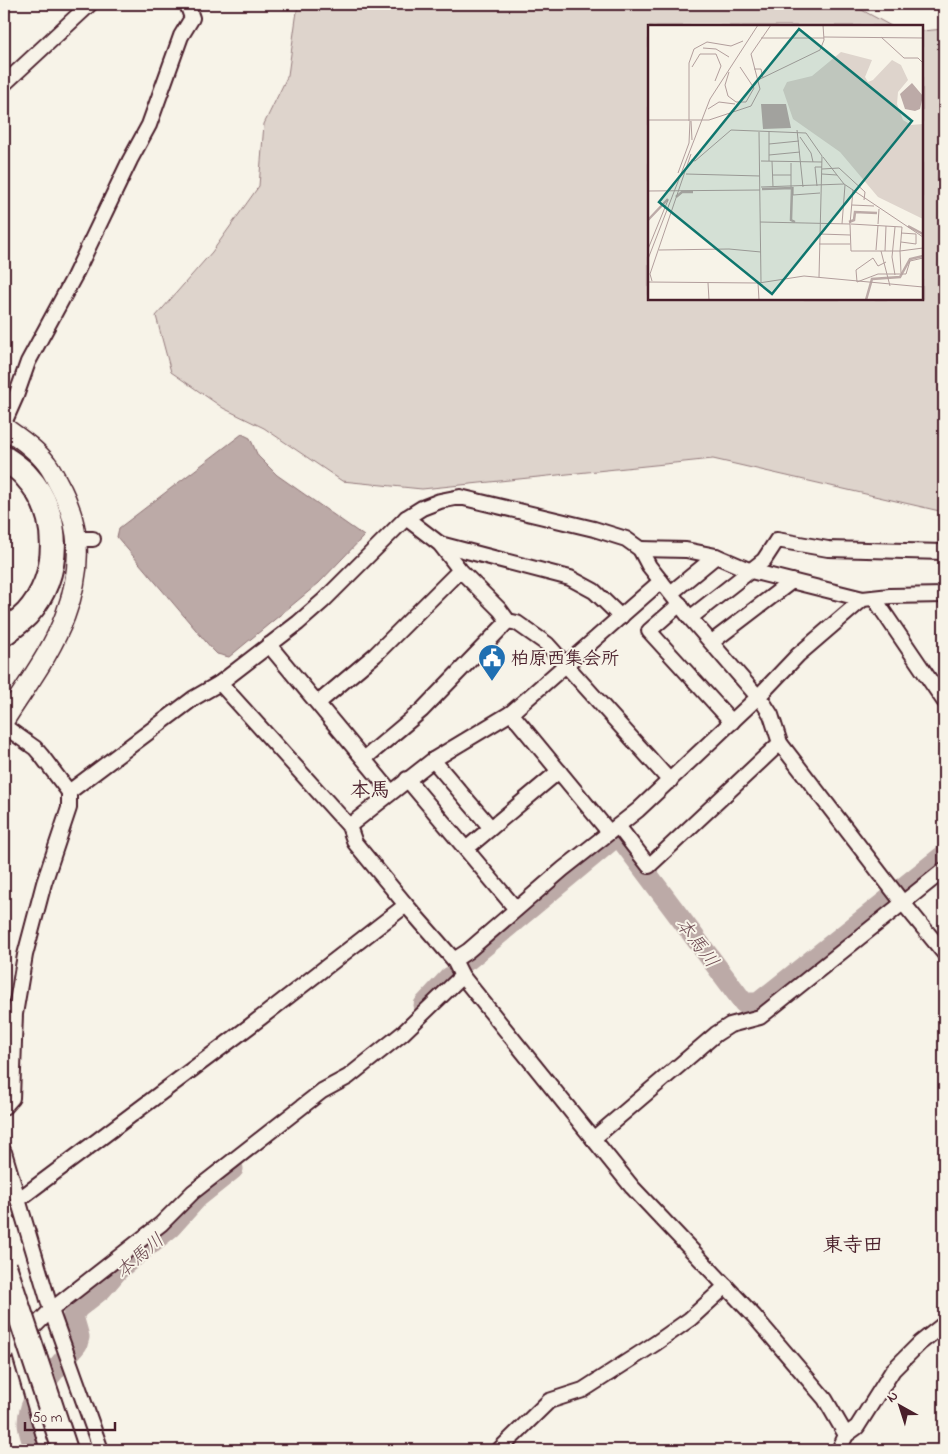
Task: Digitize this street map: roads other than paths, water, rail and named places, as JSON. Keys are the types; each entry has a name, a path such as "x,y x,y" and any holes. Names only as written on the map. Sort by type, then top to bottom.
{"highway":[{"path":"4,458 28,477 38,490 51,521 53,537 53,554 45,587 27,614 4,634"},
{"path":"4,475 15,485 32,512 39,544 38,558 29,586 20,599 4,614"},
{"path":"4,1266 66,1450"}],"main road":[{"path":"4,427 27,444 47,464 68,500 86,539 78,562 65,616 46,655 4,721"}],"street":[{"path":"4,84 90,4"},
{"path":"4,423 10,394 74,277 130,160 150,125 182,36 192,18 187,4"},
{"path":"69,792 194,698 220,683 269,645 323,601 406,518 422,508 440,501 460,497 594,529 626,539 640,549 649,566 690,618 764,704 780,743 944,953"},
{"path":"406,518 440,544 460,570 508,621 518,623 547,644 670,781"},
{"path":"690,618 764,560 776,540 828,549 944,552"},
{"path":"440,544 570,578 594,590 621,617"},
{"path":"640,549 686,550 716,556 751,571 868,599 890,596 942,598"},
{"path":"716,556 676,598 649,631 732,722"},
{"path":"318,703 375,655 460,570"},
{"path":"350,826 433,760 511,712 661,580"},
{"path":"712,642 792,582"},
{"path":"4,1353 17,1344 51,1310 161,1224 193,1192 322,1090 348,1077 403,1033 458,968 468,951 670,781 798,656 868,599"},
{"path":"868,599 944,701"},
{"path":"364,759 422,710 508,621"},
{"path":"269,645 391,792"},
{"path":"220,683 350,826 355,842 632,1187 754,1316 825,1399 846,1435"},
{"path":"511,712 559,771 649,866 780,743"},
{"path":"4,726 41,754 69,792 69,808 44,883 24,955 15,1014 12,1098 4,1107"},
{"path":"433,760 491,828"},
{"path":"466,849 559,771"},
{"path":"407,779 516,909"},
{"path":"593,1139 716,1034 730,1025 760,1016 898,896 944,870"},
{"path":"18,1200 250,1026 406,905"},
{"path":"4,1152 51,1310 101,1450"},
{"path":"499,1450 549,1401 582,1390 656,1343 690,1319 726,1286"},
{"path":"4,1304 48,1450"},
{"path":"840,1450 846,1435 857,1427 894,1370 920,1343 944,1324"}],"waterway":[{"name":"本馬川","path":"468,960 618,835 744,1003 758,1003 944,855"},
{"name":"本馬川","path":"424,1005 450,977"},
{"name":"本馬川","path":"35,1450 28,1426 29,1412 46,1381 77,1344 79,1337 73,1316 78,1308 102,1289 119,1269 171,1227 198,1197 233,1169"}],"place":[{"name":"柏原西集会所","path":"492,682"}],"district":[{"name":"本馬","path":"370,789"},
{"name":"東寺田","path":"853,1244"}]}
